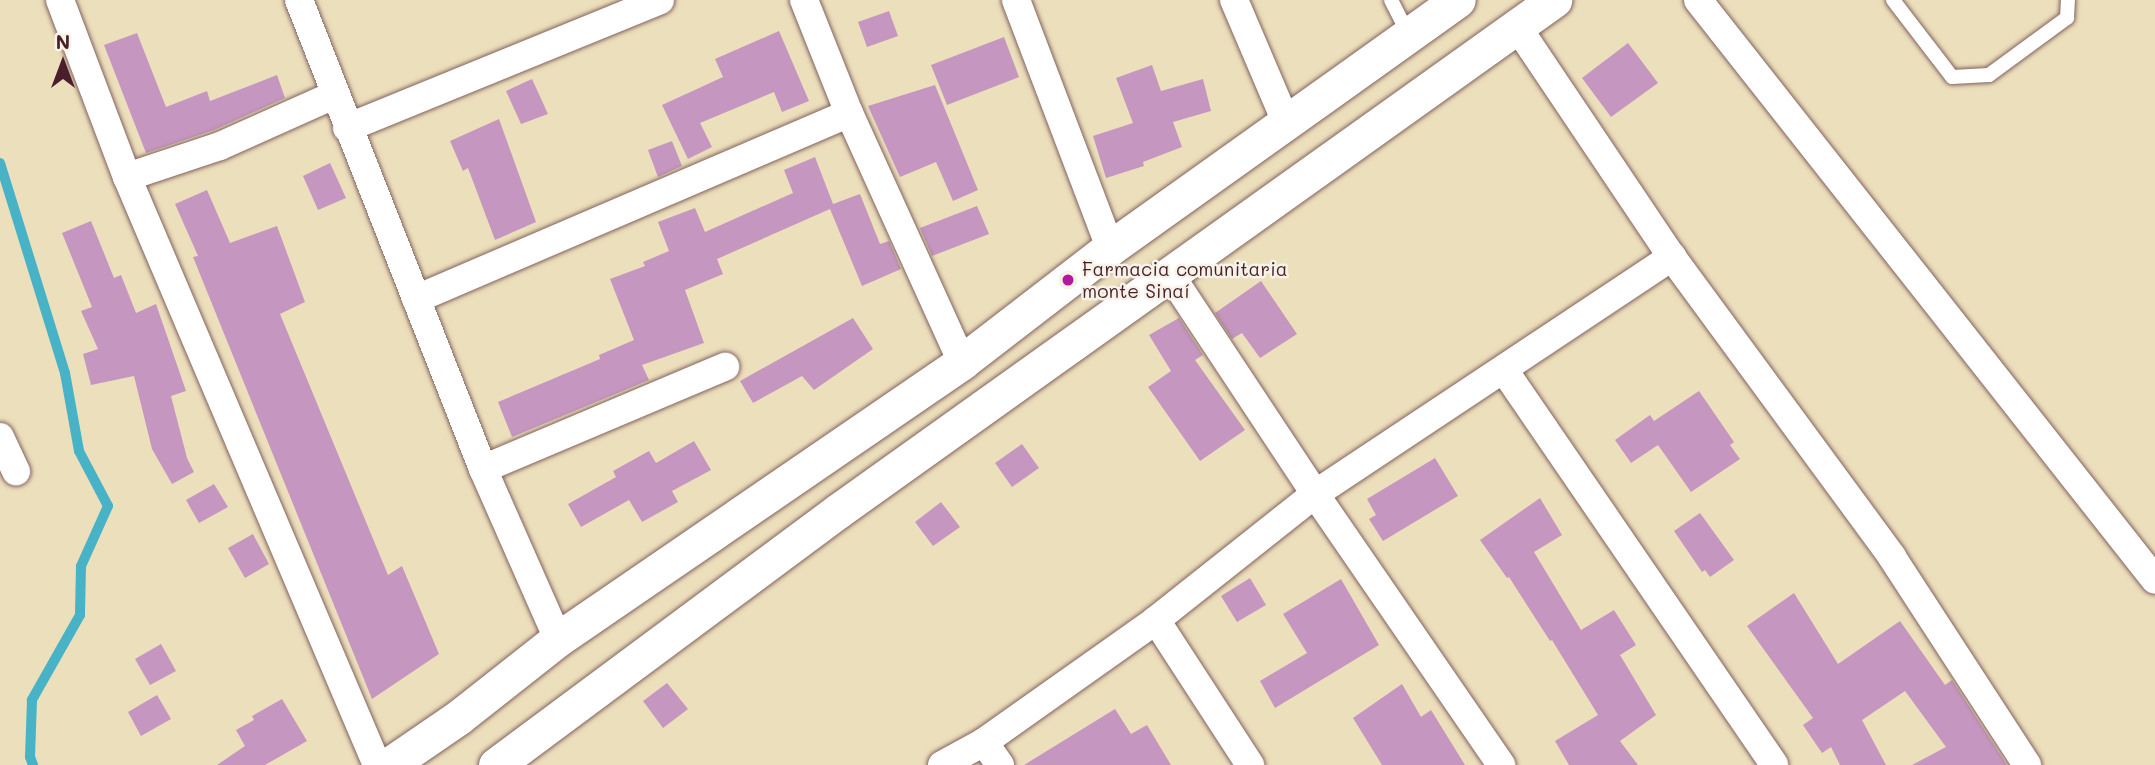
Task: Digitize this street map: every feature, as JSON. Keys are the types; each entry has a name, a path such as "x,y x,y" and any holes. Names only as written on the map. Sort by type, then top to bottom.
{"street":[{"path":"60,0 127,177 377,765"},
{"path":"299,0 334,95 483,469 558,639"},
{"path":"347,128 660,0"},
{"path":"804,0 849,113 962,362"},
{"path":"1016,0 1110,248"},
{"path":"1234,0 1286,122"},
{"path":"389,765 459,717 558,639 962,362 1110,248 1458,0"},
{"path":"498,764 838,511 1554,0"},
{"path":"1698,0 2155,580"},
{"path":"1518,28 1672,257 1892,557 2027,765"},
{"path":"127,177 220,146 334,95"},
{"path":"416,299 849,113"},
{"path":"942,765 984,742 1156,620 1315,494 1672,257"},
{"path":"1169,273 1315,494 1502,765"},
{"path":"483,469 725,367"},
{"path":"1504,370 1774,765"},
{"path":"0,437 16,472"},
{"path":"1156,620 1250,765"},
{"path":"984,742 1000,765"}],"lane":[{"path":"1391,0 1409,35"},
{"path":"1893,0 1952,77 1989,75 2067,18 2068,0"}],"building":[{"path":"889,11 898,36 867,47 858,22"},
{"path":"779,31 809,101 782,112 774,92 700,123 712,147 688,159 662,105 723,77 715,59"},
{"path":"137,33 166,107 207,91 210,101 277,75 285,98 214,130 146,153 104,45"},
{"path":"1004,37 1019,77 947,105 931,65"},
{"path":"1628,43 1658,83 1611,117 1582,78"},
{"path":"1152,65 1161,91 1203,79 1211,111 1173,122 1182,147 1143,162 1144,166 1106,178 1093,136 1133,123 1116,78"},
{"path":"532,79 548,114 521,124 506,91"},
{"path":"935,85 978,190 953,201 936,162 900,177 868,106"},
{"path":"499,119 536,222 495,240 468,168 463,171 450,141"},
{"path":"672,141 682,166 658,177 648,150"},
{"path":"815,157 833,204 860,194 880,244 889,241 901,269 862,286 830,209 717,259 723,274 685,290 704,343 642,365 649,380 512,437 498,402 600,359 599,355 634,340 610,279 645,266 643,262 669,251 658,222 695,208 705,232 793,193 784,170"},
{"path":"330,163 346,198 318,210 303,176"},
{"path":"207,190 230,243 277,226 305,302 280,314 388,575 402,566 439,654 372,699 193,257 198,256 175,204"},
{"path":"977,206 989,234 932,256 920,228"},
{"path":"91,221 114,278 121,275 136,313 156,304 186,391 171,396 187,458 194,472 172,484 152,449 134,376 91,385 83,354 98,349 81,311 92,307 62,233"},
{"path":"1261,281 1297,334 1260,358 1242,333 1232,339 1215,313"},
{"path":"853,318 873,349 814,390 802,376 753,403 740,381"},
{"path":"1179,318 1203,355 1195,360 1245,430 1200,461 1148,387 1171,371 1149,335"},
{"path":"1699,391 1734,442 1730,445 1740,459 1691,492 1658,445 1631,463 1615,440 1650,415 1654,421"},
{"path":"694,441 711,470 672,491 678,502 642,522 629,500 581,527 568,504 616,477 613,471 649,451 656,463"},
{"path":"1022,444 1039,468 1012,487 995,463"},
{"path":"1435,458 1458,496 1383,541 1369,519 1376,515 1367,499"},
{"path":"214,484 228,507 199,523 186,500"},
{"path":"1540,498 1562,535 1534,552 1581,630 1614,610 1636,645 1620,655 1656,715 1620,741 1638,765 1569,765 1555,741 1598,715 1552,640 1550,641 1509,577 1507,578 1480,540"},
{"path":"941,502 960,527 933,546 915,522"},
{"path":"1700,513 1734,560 1710,577 1705,570 1702,572 1674,531"},
{"path":"253,534 269,564 245,578 228,548"},
{"path":"1250,578 1266,605 1237,622 1221,596"},
{"path":"1341,579 1379,645 1275,708 1260,681 1307,653 1283,614"},
{"path":"1794,593 1838,664 1900,621 1945,685 1952,680 2007,765 1912,765 1946,747 1905,691 1862,720 1886,765 1840,765 1831,747 1822,753 1803,725 1813,718 1747,626"},
{"path":"161,644 176,671 150,685 135,659"},
{"path":"667,683 688,709 663,728 643,701"},
{"path":"1402,684 1421,717 1431,710 1465,765 1382,765 1353,718"},
{"path":"157,695 171,719 141,736 128,712"},
{"path":"282,699 307,741 265,765 217,765 245,746 236,730 254,720 252,716"},
{"path":"1115,709 1131,734 1147,725 1171,765 1024,765"}],"waterway":[{"path":"0,163 65,373 79,451 108,506 81,566 80,615 32,700 30,757 33,765"}],"place":[{"name":"Farmacia comunitaria monte Sinaí","path":"1068,280"}]}
